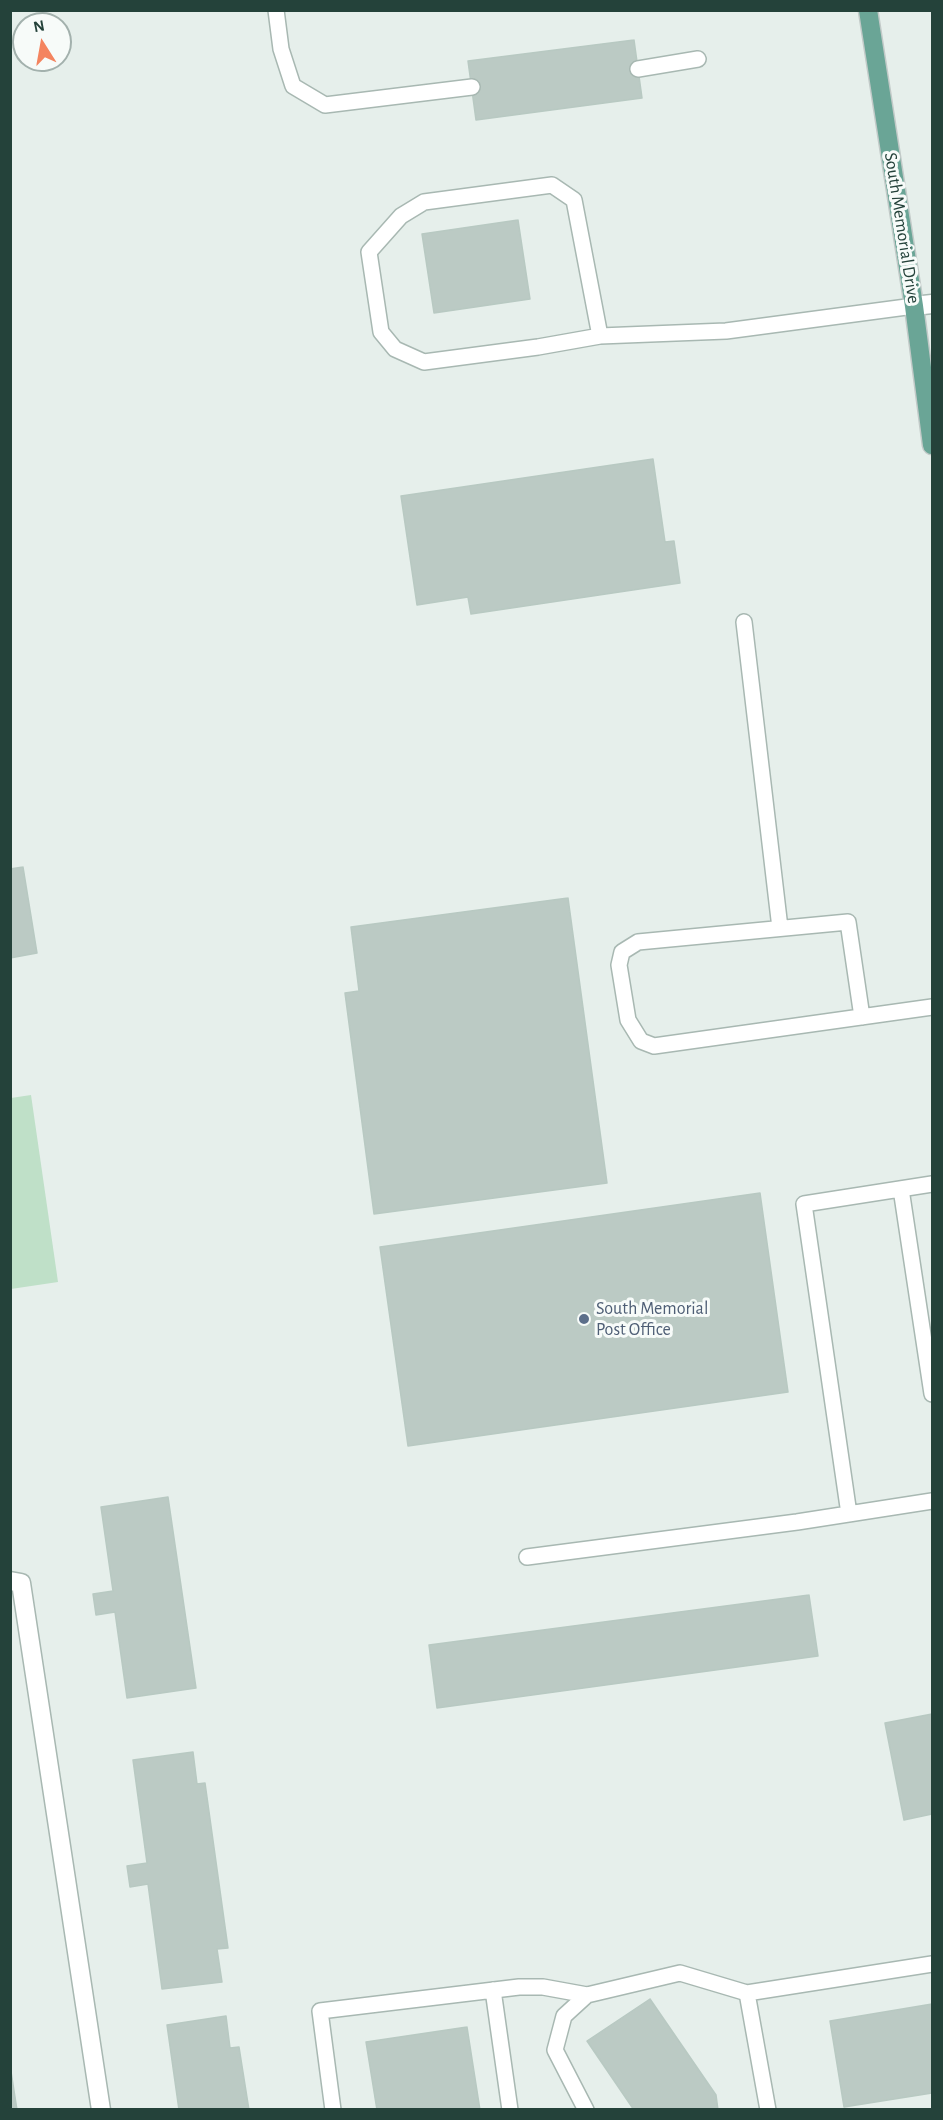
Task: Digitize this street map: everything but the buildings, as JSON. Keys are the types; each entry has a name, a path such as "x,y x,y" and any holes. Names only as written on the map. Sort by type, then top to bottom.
{"main road":[{"name":"South Memorial Drive","path":"868,10 923,305 933,445"}],"street":[{"path":"10,1581 21,1583 101,2109"}],"lane":[{"path":"276,10 281,49 292,86 325,105 472,87"},
{"path":"638,69 698,59"},
{"path":"600,336 573,200 552,185 424,202 401,216 369,252 381,332 394,349 424,362 538,347 600,336 726,331 923,305"},
{"path":"744,622 780,928"},
{"path":"862,1017 848,922 638,942 622,952 619,965 628,1020 641,1041 654,1046 862,1017 933,1007"},
{"path":"849,1514 804,1204 933,1184"},
{"path":"901,1189 933,1394"},
{"path":"527,1557 933,1501"},
{"path":"333,2109 320,2011 493,1990 543,1987 587,1995 680,1973 747,1993 933,1964"},
{"path":"493,1990 510,2109"},
{"path":"747,1993 768,2109"},
{"path":"586,2109 555,2050 564,2016 587,1995"}],"green space":[{"path":"31,1095 58,1282 11,1289 11,1098"}],"place":[{"name":"South Memorial Post Office","path":"584,1319"}]}
